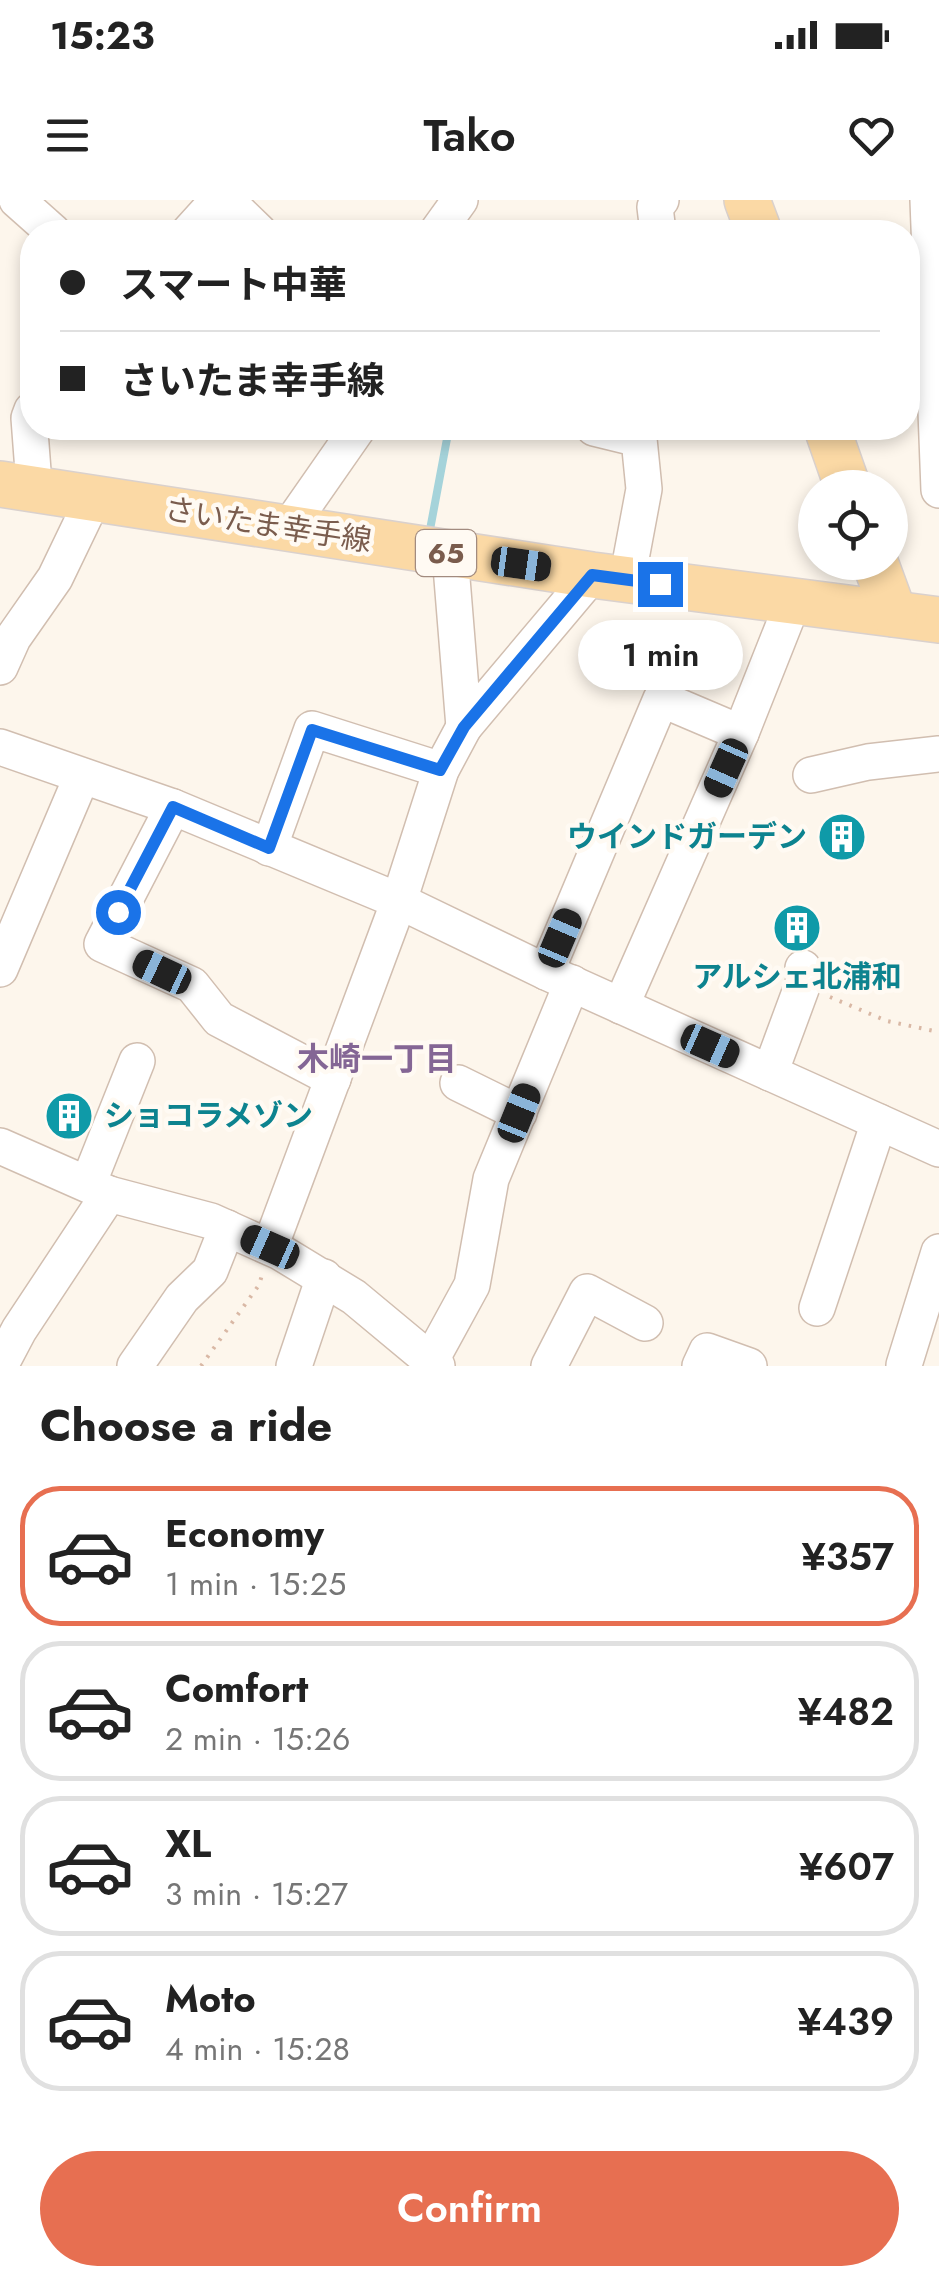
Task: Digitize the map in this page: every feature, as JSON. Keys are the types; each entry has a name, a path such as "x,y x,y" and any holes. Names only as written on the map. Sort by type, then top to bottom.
{"main road":[{"path":"830,440 841,470"},
{"name":"さいたま幸手線","path":"14,486 450,554 939,620"},
{"path":"881,580 894,614"}],"street":[{"path":"200,220 218,200"},
{"path":"226,200 247,220"},
{"path":"928,200 939,490"},
{"path":"14,486 33,470 31,440"},
{"path":"289,527 350,440"},
{"path":"270,1247 399,901 440,770 464,727 610,577 644,489 641,440"},
{"path":"0,667 13,638 54,578 93,499"},
{"path":"450,554 464,727"},
{"path":"621,1006 741,734 793,602"},
{"path":"0,1146 99,1189 211,1220 270,1247 324,1277 394,1327 434,1363 472,1285 491,1179 519,1113 559,977 661,698 741,734"},
{"path":"269,848 312,730 440,770"},
{"path":"0,748 173,807 399,901 939,1150"},
{"path":"812,775 868,762 939,754"},
{"path":"0,969 82,776"},
{"path":"173,807 102,944 192,985 219,1019 333,1079"},
{"path":"770,1074 803,977"},
{"path":"1,1361 99,1189 137,1061"},
{"path":"458,1083 519,1113"},
{"path":"817,1308 879,1122"},
{"path":"135,1366 182,1298 210,1271 227,1228"},
{"path":"904,1366 939,1252"},
{"path":"294,1366 324,1277"},
{"path":"550,1366 587,1292 646,1323"},
{"path":"700,1366 706,1351 749,1366"}],"path":[{"path":"803,977 887,1020 939,1032"},
{"path":"201,1366 259,1285 270,1247"}],"waterway":[{"path":"429,535 447,440"}],"place":[{"name":"ウインドガーデン","path":"842,837"},
{"name":"アルシェ北浦和","path":"797,928"},
{"name":"ショコラメゾン","path":"69,1116"}],"district":[{"name":"木崎一丁目","path":"377,1059"}],"route":[{"path":"118,912 173,807 269,848 312,730 440,770 464,727 592,575 660,584"}]}
